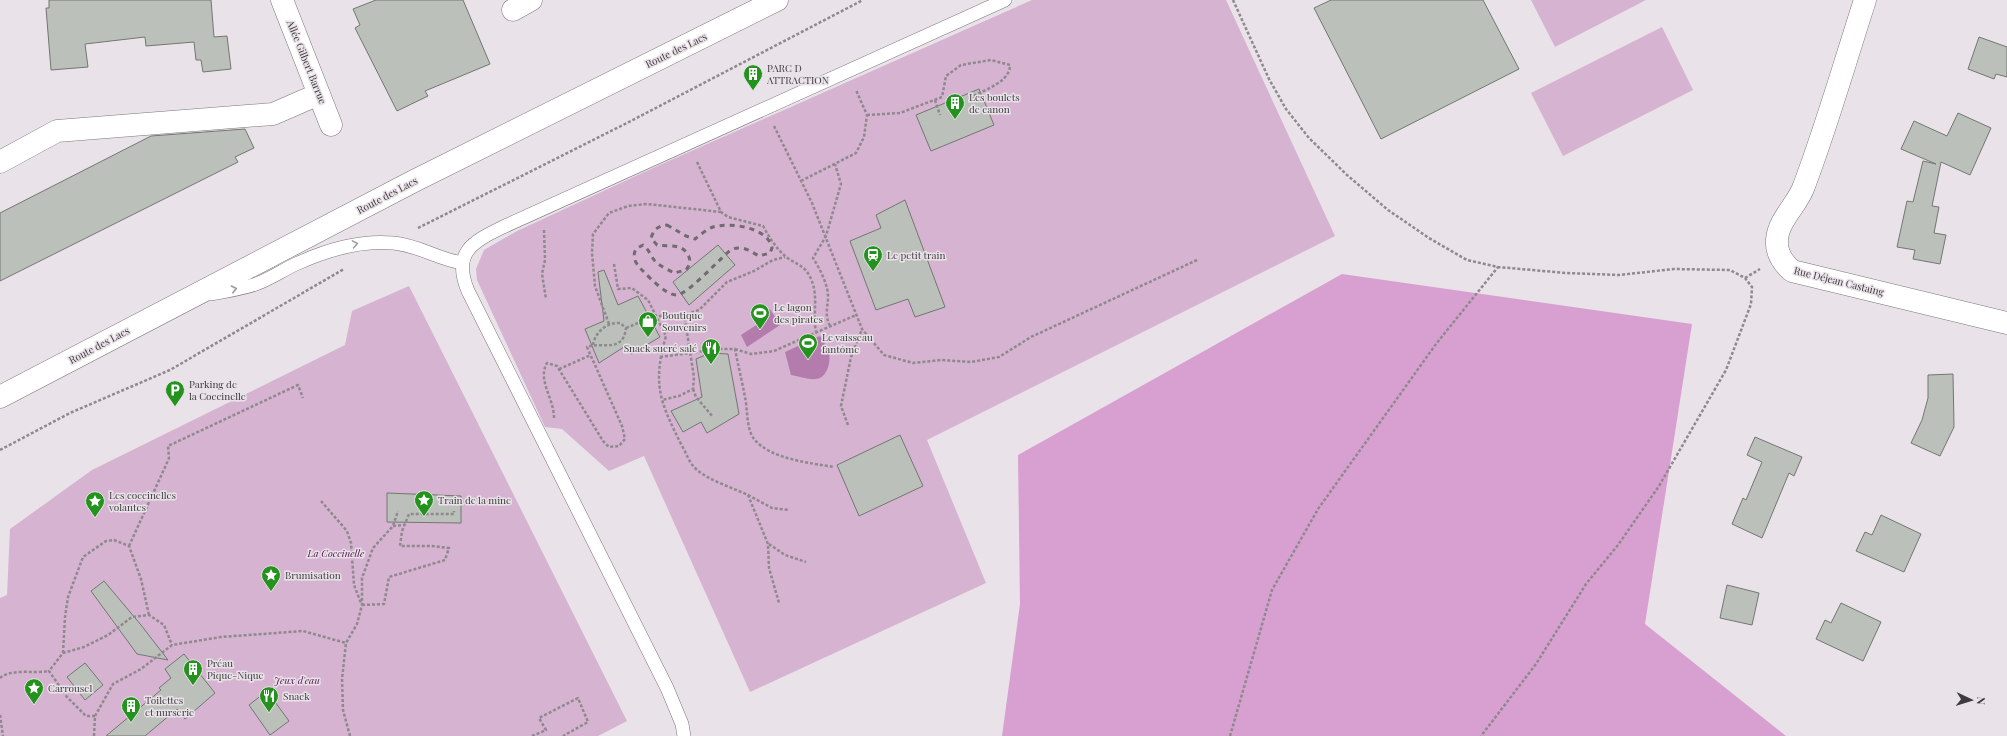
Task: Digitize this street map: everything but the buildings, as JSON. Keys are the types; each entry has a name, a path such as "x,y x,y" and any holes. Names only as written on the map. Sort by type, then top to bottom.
{"street":[{"name":"Allée Gilbert Barrue","path":"282,0 331,125"},
{"name":"Route des Lacs","path":"0,397 182,301 343,219 414,180 777,0"},
{"name":"Rue Déjean Castaing","path":"1865,0 1804,188 1778,232 1777,248 1780,257 1792,271 2007,324"},
{"path":"0,162 57,131 273,114 319,94"}],"lane":[{"path":"684,736 680,718 666,688 468,290 462,273 462,263 466,250 481,237 1005,0"},
{"path":"182,301 255,284 304,261 342,247 357,244 393,243 422,249 446,261 462,263"}],"path":[{"path":"393,243 432,220 627,123 863,0"},
{"path":"1233,0 1269,79 1286,109 1309,138 1347,175 1388,210 1429,238 1466,260 1498,267 1566,273 1618,275 1674,269 1730,270 1745,278 1752,287 1753,296 1751,304 1726,370 1659,486 1618,545 1586,584 1536,664 1481,736"},
{"path":"867,115 900,113 942,97 946,76 961,65 991,60 1010,65 1010,72 1002,81 974,96 974,102"},
{"path":"801,181 856,153 864,138 867,115 853,84"},
{"path":"935,100 940,116"},
{"path":"771,120 826,236 862,329 884,355 913,363 941,360 971,362 999,357 1031,337 1197,260"},
{"path":"695,160 721,212"},
{"path":"830,326 826,318 828,298 825,284 814,258 826,236 841,184 835,164"},
{"path":"609,324 595,286 592,253 593,234 610,213 628,206 648,204 721,212 728,217 763,226 770,239 785,256 804,268 809,276 816,297 813,320 816,332"},
{"path":"544,227 545,260 542,274 546,299"},
{"path":"713,417 696,397 692,389 694,377 685,320 690,313 698,310 727,282 754,271 772,260 785,256"},
{"path":"614,264 618,289 632,288 648,300 666,336 660,357 658,383 669,420 689,461 696,470 748,494 772,508 789,510"},
{"path":"0,450 70,413 170,370 347,267"},
{"path":"1230,736 1242,700 1272,590 1318,509 1436,344 1498,267"},
{"path":"626,328 656,316 672,315 685,320"},
{"path":"660,357 719,349 735,349 751,354 774,351 856,315"},
{"path":"593,345 596,336 609,324 620,323 626,328"},
{"path":"554,422 554,406 543,379 544,368 547,363 557,366 603,441 610,447 619,446 625,439 622,426 587,347 593,345 610,346 615,344 622,340 626,335 626,328"},
{"path":"848,425 841,406 851,357 862,329"},
{"path":"735,349 745,396 750,430 755,440 764,447 786,458 834,467"},
{"path":"559,369 590,355"},
{"path":"149,615 141,579 129,546 169,458 168,446 298,385 303,398"},
{"path":"662,400 679,396 692,389"},
{"path":"748,494 768,544 769,568 779,603"},
{"path":"321,502 347,531 351,543 354,585 362,605"},
{"path":"350,736 343,710 342,679 346,643 357,624 362,605 362,578 373,548 393,526 398,511"},
{"path":"362,605 384,604 389,577 445,560 448,548 432,546 400,546 402,531 406,525 409,514 454,514 454,511"},
{"path":"393,526 406,525"},
{"path":"0,678 7,673 37,674 49,671 63,653 65,617 68,597 84,557 106,541 114,540 129,546"},
{"path":"768,544 785,555 806,562"},
{"path":"63,653 84,647 108,635 132,617 149,615 164,625 172,645"},
{"path":"94,736 95,716 113,684 140,669 172,645 227,637 303,631 346,643"},
{"path":"49,671 67,697 86,716 95,716"},
{"path":"532,736 546,730 539,718 578,698 588,722 563,736"},
{"path":"0,714 3,736"}],"green space":[{"path":"1032,0 1226,0 1335,236 927,440 986,583 750,692 644,456 609,471 562,429 545,427 477,280 476,269 484,250 517,231 653,168"},
{"path":"1531,0 1646,0 1555,47"},
{"path":"1662,27 1693,90 1563,156 1531,93"},
{"name":"La Coccinelle","path":"409,286 627,721 598,736 0,736 0,598 7,595 10,529 92,470 345,345 352,311"}],"shaded area":[{"path":"1342,274 1692,324 1645,624 1786,736 1002,736 1020,604 1018,455"},
{"name":"Le lagon des pirates","path":"770,309 780,325 747,347 741,335 761,322 757,314"},
{"name":"Le vaisseau fantôme","path":"820,336 829,353 829,365 823,376 813,379 791,375 785,352"}],"railway":[{"path":"667,225 686,236 695,239 713,227 729,225 738,226 756,231 763,235 769,241 772,248 770,253 759,256 743,248 732,249 687,290 677,295 668,292 659,286 643,271 634,258 636,249 643,245 655,261 663,267 674,273 686,270 690,261 685,251 675,246 657,245 651,238 657,228 667,225"}],"place":[{"name":"PARC D ATTRACTION","path":"753,91"},
{"name":"Les boulets de canon","path":"955,120"},
{"name":"Le petit train","path":"873,272"},
{"name":"Le lagon des pirates","path":"760,330"},
{"name":"Boutique Souvenirs","path":"648,338"},
{"name":"Le vaisseau fantôme","path":"808,360"},
{"name":"Snack sucré salé","path":"711,365"},
{"name":"Parking de la Coccinelle","path":"175,407"},
{"name":"Train de la mine","path":"424,517"},
{"name":"Les coccinelles volantes","path":"95,518"},
{"name":"Brumisation","path":"271,592"},
{"name":"Préau Pique-Nique","path":"193,686"},
{"name":"Carrousel","path":"34,705"},
{"name":"Snack","path":"269,713"},
{"name":"Toilettes et nurserie","path":"131,723"}],"park label":[{"name":"Jeux d'eau","path":"297,680"}]}
